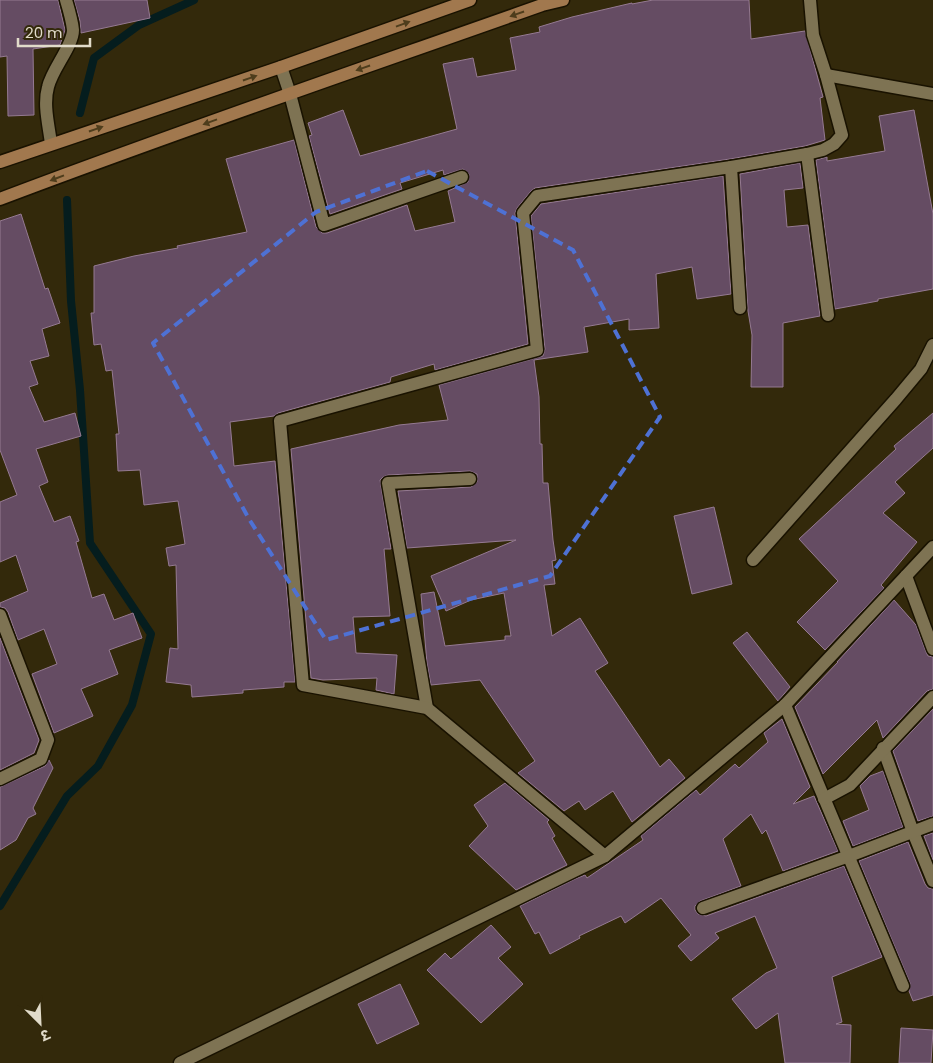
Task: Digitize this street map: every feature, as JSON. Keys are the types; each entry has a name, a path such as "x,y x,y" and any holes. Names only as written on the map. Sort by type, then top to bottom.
{"main road":[{"path":"0,162 281,67 470,0"},
{"path":"0,200 85,167 290,94 542,5 563,0"}],"street":[{"path":"51,144 47,105 48,88 53,72 71,39 72,30 66,0"},
{"path":"605,856 427,708 303,685 280,420 537,350 522,213 537,196 807,154 823,150 834,144 842,135 813,35 810,0"},
{"path":"281,67 290,94 324,225 462,177"},
{"path":"826,75 933,94"},
{"path":"807,154 828,315"},
{"path":"730,167 740,308"},
{"path":"753,560 896,399 921,369 933,345"},
{"path":"427,708 388,483 470,479"},
{"path":"180,1063 605,856 786,705 933,548"},
{"path":"906,576 933,650"},
{"path":"0,615 48,740 41,759 0,779"},
{"path":"824,799 850,785 933,697"},
{"path":"786,705 903,986"},
{"path":"883,748 933,881"},
{"path":"703,908 933,824"}],"highlighted area":[{"path":"427,171 573,250 660,417 550,576 326,640 249,519 153,343 316,212"}],"building":[{"path":"0,0 58,0 65,30 60,45 33,49 34,115 8,116 7,56 0,57"},
{"path":"74,0 147,0 150,18 81,33 80,21"},
{"path":"653,0 749,0 751,39 805,31 823,97 820,98 825,140 805,146 730,159 535,188 517,208 515,213 528,344 435,370 434,364 391,377 390,382 278,413 274,416 230,422 234,466 275,461 295,682 284,682 284,687 243,690 243,693 192,697 191,685 166,682 170,648 178,649 176,565 169,566 166,548 185,544 178,501 144,505 140,470 118,471 116,434 119,434 112,370 106,371 101,344 94,345 91,313 94,313 94,266 178,248 177,246 247,232 226,159 294,140 316,227 322,233 327,233 407,205 415,231 455,222 448,191 468,182 469,174 463,169 444,175 443,170 400,183 402,189 330,214 309,136 312,135 308,123 343,110 360,156 457,129 443,64 473,58 477,77 516,70 510,38 540,32 539,27 572,17"},
{"path":"914,110 933,214 933,289 835,309 816,160 827,157 827,161 885,151 879,116"},
{"path":"800,163 803,188 784,190 787,227 808,225 820,316 783,323 783,387 751,387 752,335 748,311 740,174"},
{"path":"723,176 731,294 697,299 692,267 656,274 659,328 629,330 629,319 584,327 588,352 534,360 539,397 543,483 548,483 556,560 552,561 555,584 544,585 552,636 580,618 608,663 595,671 660,767 669,759 685,778 632,822 613,791 585,810 579,801 564,811 518,773 535,761 480,680 431,685 427,663 421,594 434,592 445,646 505,640 505,636 511,636 504,593 471,600 446,611 431,576 516,540 407,548 398,491 471,487 477,482 477,474 470,471 388,475 380,480 391,549 384,549 390,616 353,617 356,653 397,655 394,694 376,690 377,678 323,680 311,678 291,449 399,425 448,420 439,385 543,356 545,349 531,216 541,204"},
{"path":"21,214 45,289 48,288 60,323 42,329 49,356 30,361 38,384 29,387 44,422 75,413 81,436 36,449 48,482 39,486 54,522 70,516 79,541 76,542 92,598 104,594 114,620 133,613 142,638 109,650 118,674 81,689 93,716 54,733 32,674 57,664 44,629 18,640 8,612 5,608 0,607 0,603 28,591 16,555 0,562 0,502 17,495 0,450 0,221"},
{"path":"933,413 933,448 895,482 905,493 883,513 917,542 881,585 884,588 825,650 797,622 838,581 799,539 896,449 894,446"},
{"path":"714,507 732,584 692,594 674,516"},
{"path":"894,600 916,625 928,656 933,657 933,689 927,691 883,738 877,720 823,774 795,707"},
{"path":"747,632 790,687 778,701 733,643"},
{"path":"0,638 39,740 34,753 0,770"},
{"path":"933,709 933,816 918,821 893,751"},
{"path":"782,719 810,787 793,804 814,796 838,851 783,871 766,830 762,834 751,814 723,839 741,886 700,901 695,906 695,910 698,914 706,916 844,866 882,957 832,977 842,1022 836,1024 851,1025 850,1063 785,1063 778,1013 756,1029 732,999 766,973 777,968 755,916 715,933 719,938 691,961 678,946 691,935 661,898 625,923 621,916 579,936 580,938 550,954 539,932 535,934 520,906 575,879 585,875 587,878 643,840 641,836 696,790 700,795 735,764 739,768 768,742 764,733"},
{"path":"49,760 53,768 33,808 36,814 28,818 16,840 0,850 0,787 45,766"},
{"path":"883,771 903,827 853,846 843,821 869,810 860,786 870,776"},
{"path":"505,783 549,820 547,822 555,836 552,838 567,865 516,890 469,846 488,826 474,805"},
{"path":"933,833 933,860 924,836"},
{"path":"908,842 925,884 928,888 933,889 933,995 913,1001 909,991 910,983 859,861"},
{"path":"491,925 511,947 498,958 523,984 481,1023 427,970 445,953 451,959"},
{"path":"400,984 419,1024 377,1044 358,1004"},
{"path":"901,1028 933,1030 931,1063 899,1063"}],"waterway":[{"path":"80,113 94,58 139,25 194,0"},
{"path":"0,906 67,796 98,766 132,705 151,634 90,543 80,390 71,301 67,200"}]}
